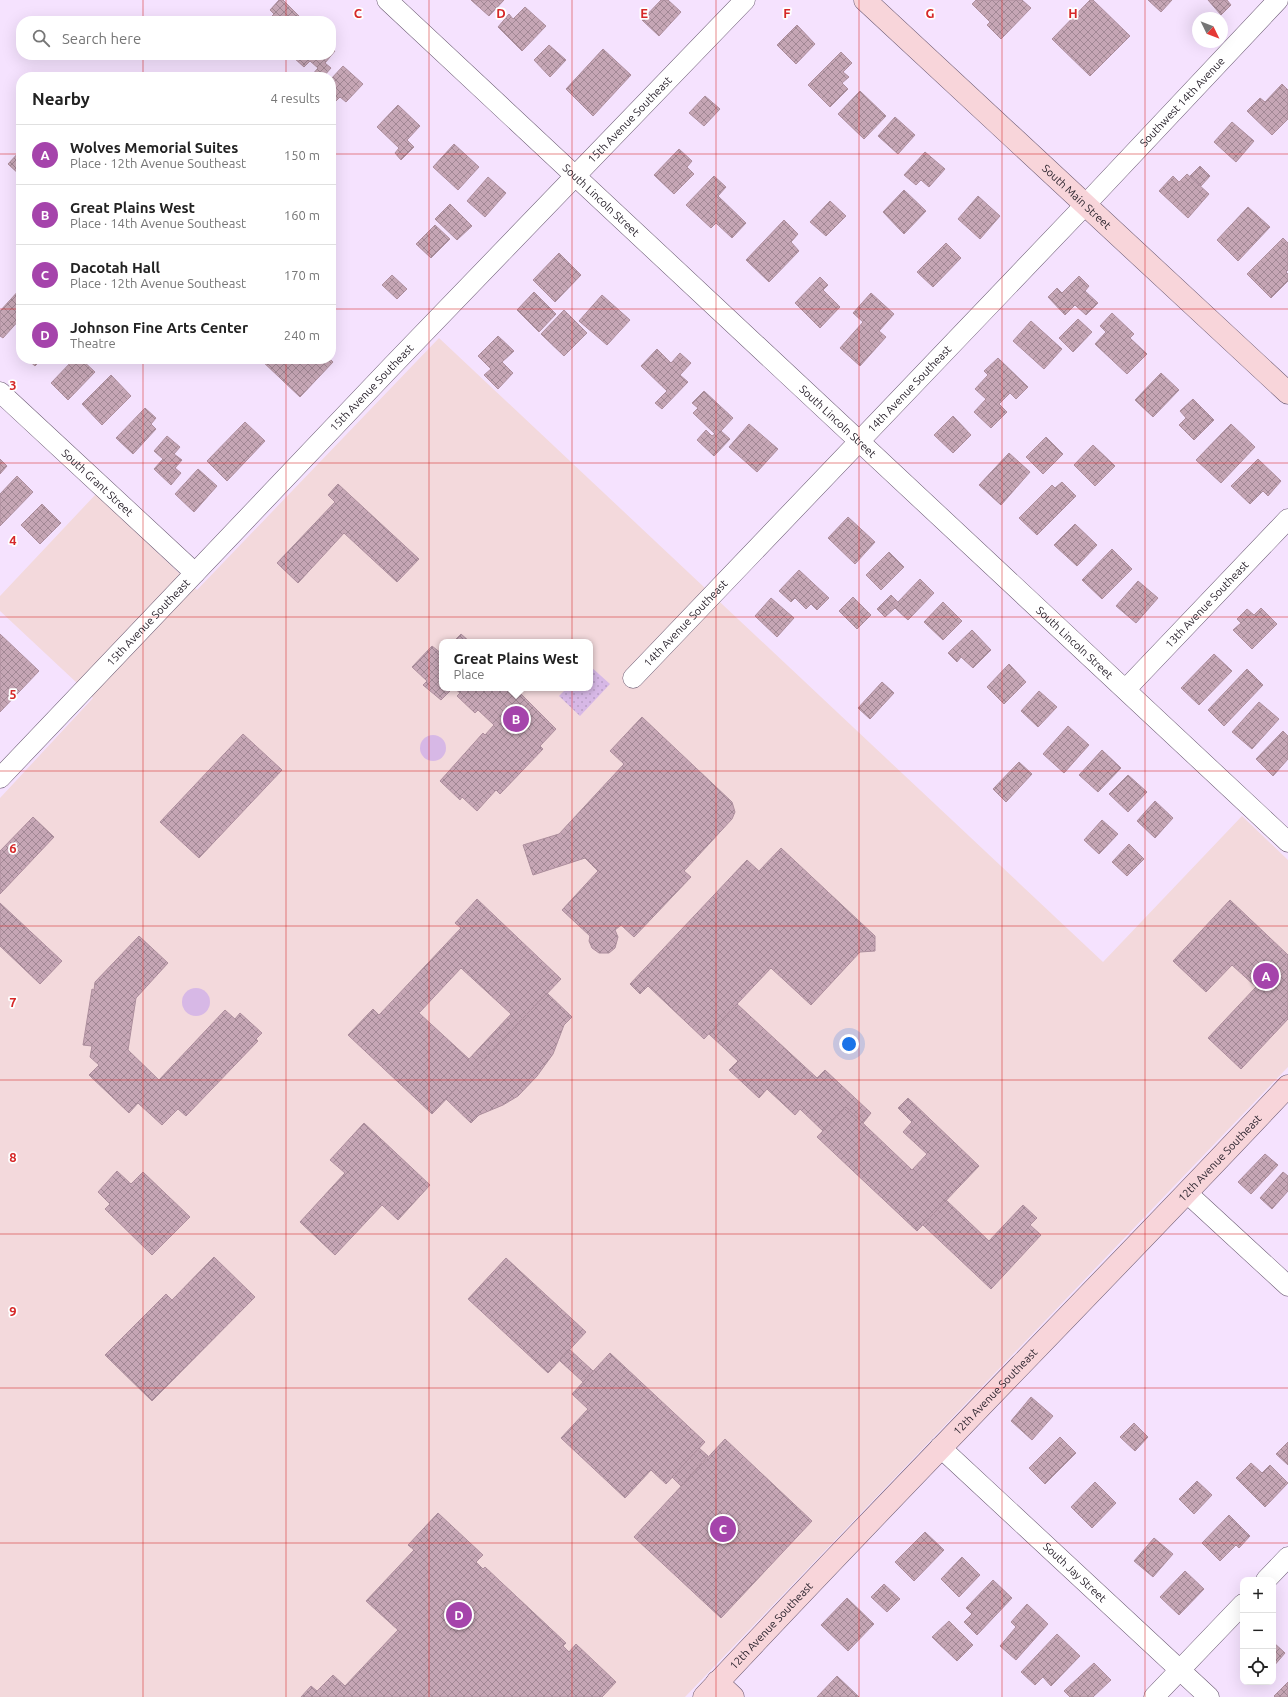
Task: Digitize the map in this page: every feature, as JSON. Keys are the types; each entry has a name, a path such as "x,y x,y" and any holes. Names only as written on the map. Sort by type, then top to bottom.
{"street":[{"name":"South Lincoln Street","path":"387,0 1288,842"},
{"name":"15th Avenue Southeast","path":"0,778 745,0"},
{"name":"South Main Street","path":"865,0 1288,393"},
{"name":"Southwest 14th Avenue","path":"1086,204 1278,0"},
{"name":"14th Avenue Southeast","path":"633,678 1086,204"},
{"name":"South Grant Street","path":"0,392 195,573"},
{"name":"13th Avenue Southeast","path":"1126,689 1288,520"},
{"name":"12th Avenue Southeast","path":"710,1690 940,1447 1187,1193 1288,1086"},
{"path":"1187,1193 1288,1286"},
{"name":"South Jay Street","path":"940,1447 1209,1697"},
{"path":"1269,1577 1288,1557"},
{"path":"1154,1697 1240,1607"},
{"path":"710,1690 733,1697"}],"shaded area":[{"path":"439,338 1103,962 1242,816 1288,860 1288,1067 685,1697 0,1697 0,798 93,698 0,611 0,596 96,494 197,590"},
{"path":"593,669 610,684 580,716 559,696 564,691 593,691"},
{"path":"433,735 442,739 446,748 442,757 433,761 424,757 420,748 424,739"},
{"path":"196,988 206,992 210,1002 206,1012 196,1016 186,1012 182,1002 186,992"}],"building":[{"path":"279,0 283,0 299,16 272,16 274,14 270,10"},
{"path":"471,0 504,0 489,16"},
{"path":"661,0 668,0 681,12 659,36 642,20"},
{"path":"976,0 1022,0 1031,8 1001,39 987,25 990,22 972,4"},
{"path":"1090,0 1093,0 1130,36 1090,76 1052,39"},
{"path":"1148,0 1172,0 1161,12"},
{"path":"1208,0 1227,0 1231,5 1224,12 1218,12"},
{"path":"525,7 546,26 522,51 498,27 509,14 513,19"},
{"path":"797,25 815,44 796,64 777,45"},
{"path":"549,45 566,60 550,77 534,60"},
{"path":"603,49 631,75 593,116 566,89"},
{"path":"841,52 852,63 843,72 849,77 842,83 848,89 830,107 808,85"},
{"path":"296,60 328,60 325,63 331,68 327,72 315,72 318,68 310,61 304,67"},
{"path":"343,66 363,84 346,102 340,97 336,101 336,74"},
{"path":"1282,84 1288,90 1288,119 1272,135 1247,111 1260,98 1265,102"},
{"path":"860,91 886,116 864,139 838,114"},
{"path":"705,96 720,109 704,126 689,113"},
{"path":"398,105 420,126 407,140 414,147 401,160 395,153 399,148 377,127"},
{"path":"895,117 915,135 898,154 878,136"},
{"path":"1232,122 1254,141 1236,162 1214,142"},
{"path":"454,144 479,167 458,190 433,167"},
{"path":"679,149 692,161 687,167 694,174 674,194 654,175"},
{"path":"925,152 945,169 929,187 921,180 916,185 904,175"},
{"path":"16,155 16,171 8,164"},
{"path":"1200,166 1210,176 1201,186 1190,176"},
{"path":"1187,174 1209,194 1188,218 1159,191 1173,176 1179,182"},
{"path":"714,176 726,187 718,196 746,223 732,238 716,223 711,228 686,205"},
{"path":"488,177 506,193 485,217 467,201"},
{"path":"904,190 926,211 904,234 883,212"},
{"path":"978,196 1000,216 980,239 958,219"},
{"path":"830,201 846,216 826,236 810,222"},
{"path":"450,204 472,226 457,240 435,219"},
{"path":"1248,207 1270,227 1238,261 1217,240"},
{"path":"784,220 798,234 791,242 799,251 769,282 746,260"},
{"path":"435,225 450,239 431,258 416,244"},
{"path":"1283,238 1288,243 1288,270 1286,272 1288,274 1288,281 1271,298 1247,274"},
{"path":"946,243 961,258 933,287 917,272"},
{"path":"559,253 581,275 555,302 533,280"},
{"path":"392,275 407,289 397,299 382,285"},
{"path":"1079,276 1089,286 1085,291 1098,303 1086,315 1075,305 1065,315 1048,297 1057,288 1062,293"},
{"path":"820,277 828,285 823,290 840,307 820,328 795,303"},
{"path":"534,292 556,314 539,332 517,310"},
{"path":"16,293 16,324 3,338 0,336 0,311"},
{"path":"871,293 894,314 879,331 886,337 860,366 840,348 863,322 853,313"},
{"path":"602,295 630,320 607,345 579,321"},
{"path":"564,310 587,333 564,356 541,334"},
{"path":"1112,313 1134,334 1130,338 1147,354 1127,374 1095,344 1106,332 1100,326"},
{"path":"1078,319 1092,332 1073,352 1059,338"},
{"path":"1031,321 1062,349 1044,369 1013,341"},
{"path":"498,336 514,351 502,362 513,373 498,389 484,375 491,369 478,356"},
{"path":"657,349 671,363 680,353 691,363 680,375 688,382 662,409 655,403 667,391 641,366"},
{"path":"998,358 1028,387 1016,399 1010,393 999,404 1007,412 991,428 974,412 986,399 975,389 988,375 984,371"},
{"path":"69,364 86,364 95,372 68,400 51,383"},
{"path":"265,364 331,364 300,397"},
{"path":"1161,373 1179,390 1153,417 1135,400"},
{"path":"111,375 131,396 102,425 82,404"},
{"path":"704,391 733,418 721,431 730,439 714,456 697,440 706,430 712,436 715,434 693,413 698,408 692,403"},
{"path":"1193,399 1214,420 1194,440 1179,425 1186,418 1180,411"},
{"path":"145,408 156,418 151,424 156,429 133,454 116,438"},
{"path":"953,416 971,435 953,453 934,435"},
{"path":"245,422 265,441 227,481 207,461"},
{"path":"749,424 778,449 757,472 729,447"},
{"path":"1231,424 1255,447 1221,483 1196,460"},
{"path":"167,436 180,447 174,454 182,460 175,468 181,473 171,485 154,469 163,459 154,451"},
{"path":"1046,437 1063,454 1043,474 1026,457"},
{"path":"1093,445 1115,466 1095,486 1074,465"},
{"path":"1009,453 1030,472 1001,505 979,485"},
{"path":"0,459 7,466 0,474"},
{"path":"1258,459 1281,481 1268,496 1263,491 1250,504 1231,486"},
{"path":"198,469 217,486 194,512 175,494"},
{"path":"17,476 33,492 0,526 0,494"},
{"path":"1062,482 1076,496 1037,535 1019,518 1052,485 1055,488"},
{"path":"338,484 419,559 397,582 344,533 298,583 277,563 335,502 328,495"},
{"path":"42,504 61,523 40,544 21,525"},
{"path":"848,517 875,542 855,564 828,538"},
{"path":"1075,524 1097,545 1077,566 1054,545"},
{"path":"1112,549 1132,569 1102,599 1082,580"},
{"path":"889,552 904,567 881,590 866,575"},
{"path":"799,570 829,598 817,610 811,604 806,609 795,598 791,602 779,591"},
{"path":"920,579 934,593 908,620 895,608 885,617 877,609 891,595 898,602"},
{"path":"1138,581 1158,598 1136,623 1116,606"},
{"path":"853,597 871,615 857,629 839,611"},
{"path":"771,598 794,618 777,637 755,616"},
{"path":"943,602 962,621 943,640 924,622"},
{"path":"1261,608 1277,624 1252,649 1233,630 1241,623 1237,619 1247,609 1254,615"},
{"path":"972,630 991,650 973,668 961,657 957,662 948,653"},
{"path":"0,634 39,671 0,712"},
{"path":"461,634 467,639 456,639"},
{"path":"432,646 439,652 439,691 450,691 441,700 423,685 427,681 412,667"},
{"path":"1214,654 1232,671 1199,705 1181,688"},
{"path":"1009,664 1026,682 1004,704 987,687"},
{"path":"1247,669 1263,685 1224,726 1208,710"},
{"path":"882,682 894,693 870,719 858,708"},
{"path":"458,691 518,691 556,729 540,746 543,749 500,794 496,790 477,811 462,797 460,800 440,781 483,733 485,735 494,725 478,710 475,713 457,696 460,693"},
{"path":"1039,691 1057,707 1038,727 1021,711"},
{"path":"1259,702 1279,719 1252,749 1232,732"},
{"path":"642,717 732,802 735,812 732,819 684,871 691,877 634,937 621,925 615,930 618,937 615,948 609,953 599,953 592,948 589,941 590,936 562,910 598,871 585,858 533,875 523,845 559,834 624,764 610,751"},
{"path":"1068,726 1089,745 1064,773 1043,754"},
{"path":"1283,731 1288,736 1288,759 1273,776 1256,759"},
{"path":"243,734 282,770 199,858 160,822"},
{"path":"1102,750 1121,768 1098,792 1079,775"},
{"path":"1019,762 1032,774 1006,802 993,789"},
{"path":"1128,775 1147,792 1128,812 1109,794"},
{"path":"1155,801 1173,818 1155,838 1137,821"},
{"path":"33,817 54,837 0,894 0,851"},
{"path":"1102,820 1118,834 1099,854 1084,840"},
{"path":"1129,844 1144,859 1127,876 1112,862"},
{"path":"781,848 875,936 875,951 860,952 811,1005 771,968 704,1039 648,986 640,994 630,984 747,860 759,871"},
{"path":"477,899 561,979 432,1114 348,1035 373,1009 379,1015 461,928 455,923","holes":["461,968 511,1014 469,1059 419,1013"]},
{"path":"1230,900 1288,955 1288,1019 1241,1069 1208,1038 1256,987 1232,965 1206,992 1173,961"},
{"path":"0,903 62,961 40,984 0,946"},
{"path":"139,936 168,963 136,998 128,1050 159,1080 225,1010 235,1019 240,1013 262,1033 256,1039 258,1041 186,1116 178,1109 162,1125 138,1103 129,1113 89,1075 99,1065 90,1057 92,1046 83,1045 92,989 94,990 95,982"},
{"path":"547,993 572,1017 564,1025 553,1054 537,1076 518,1096 503,1105 479,1115 471,1123 446,1099"},
{"path":"737,1004 817,1078 825,1070 871,1113 863,1123 846,1107 823,1131 800,1109 795,1115 767,1089 759,1098 729,1070 738,1061 709,1034"},
{"path":"908,1098 979,1166 917,1231 817,1137 846,1107 912,1170 927,1154 903,1132 912,1122 898,1108"},
{"path":"364,1123 430,1185 398,1220 382,1205 335,1255 300,1222 345,1173 330,1160"},
{"path":"1265,1154 1278,1165 1251,1194 1238,1182"},
{"path":"117,1171 131,1184 143,1172 190,1217 152,1255 105,1209 110,1204 98,1192"},
{"path":"1283,1172 1288,1176 1288,1191 1272,1209 1260,1198"},
{"path":"946,1200 989,1241 1023,1205 1037,1218 1030,1225 1041,1235 991,1289 923,1225"},
{"path":"214,1257 255,1297 152,1401 105,1355 166,1294 172,1300"},
{"path":"506,1258 586,1332 548,1373 468,1299"},
{"path":"569,1349 593,1371 583,1382 559,1360"},
{"path":"610,1353 705,1442 666,1484 651,1470 625,1498 561,1438 588,1409 572,1394"},
{"path":"1031,1397 1053,1416 1032,1440 1011,1421"},
{"path":"1134,1423 1148,1437 1135,1451 1120,1437"},
{"path":"1060,1437 1076,1453 1045,1484 1029,1468"},
{"path":"725,1439 812,1521 721,1618 634,1537"},
{"path":"1288,1442 1288,1465 1276,1454"},
{"path":"699,1448 708,1456 681,1486 672,1477"},
{"path":"1251,1463 1262,1473 1270,1465 1288,1483 1265,1507 1236,1478"},
{"path":"1197,1481 1212,1495 1194,1514 1179,1499"},
{"path":"1095,1482 1116,1503 1092,1528 1071,1507"},
{"path":"438,1513 483,1555 476,1562 483,1569 485,1567 566,1643 563,1646 569,1652 576,1644 616,1682 602,1697 301,1697 311,1686 317,1691 333,1675 345,1686 398,1630 366,1601 414,1550 408,1545"},
{"path":"1229,1515 1250,1536 1239,1548 1236,1545 1220,1561 1202,1543"},
{"path":"925,1532 944,1550 914,1581 895,1562"},
{"path":"1154,1538 1173,1554 1153,1577 1134,1561"},
{"path":"962,1557 980,1575 959,1597 941,1579"},
{"path":"1185,1571 1204,1589 1179,1615 1160,1597"},
{"path":"993,1580 1012,1598 977,1635 964,1622 972,1614 966,1608"},
{"path":"884,1584 900,1599 887,1612 871,1597"},
{"path":"847,1598 874,1624 848,1651 821,1625"},
{"path":"1027,1604 1048,1624 1016,1660 1000,1646 1016,1627 1011,1622"},
{"path":"949,1621 973,1645 957,1661 932,1637"},
{"path":"1057,1634 1080,1656 1051,1686 1043,1677 1035,1685 1021,1672"},
{"path":"1276,1645 1285,1653 1276,1664"},
{"path":"1094,1663 1111,1680 1093,1697 1070,1697 1064,1691"},
{"path":"837,1676 859,1697 817,1697"},
{"path":"1288,1682 1288,1697 1275,1697 1274,1696"}],"place":[{"name":"Great Plains West","path":"516,719"},
{"name":"Wolves Memorial Suites","path":"1266,976"},
{"name":"Dacotah Hall","path":"723,1529"},
{"name":"Johnson Fine Arts Center","path":"459,1615"}]}
